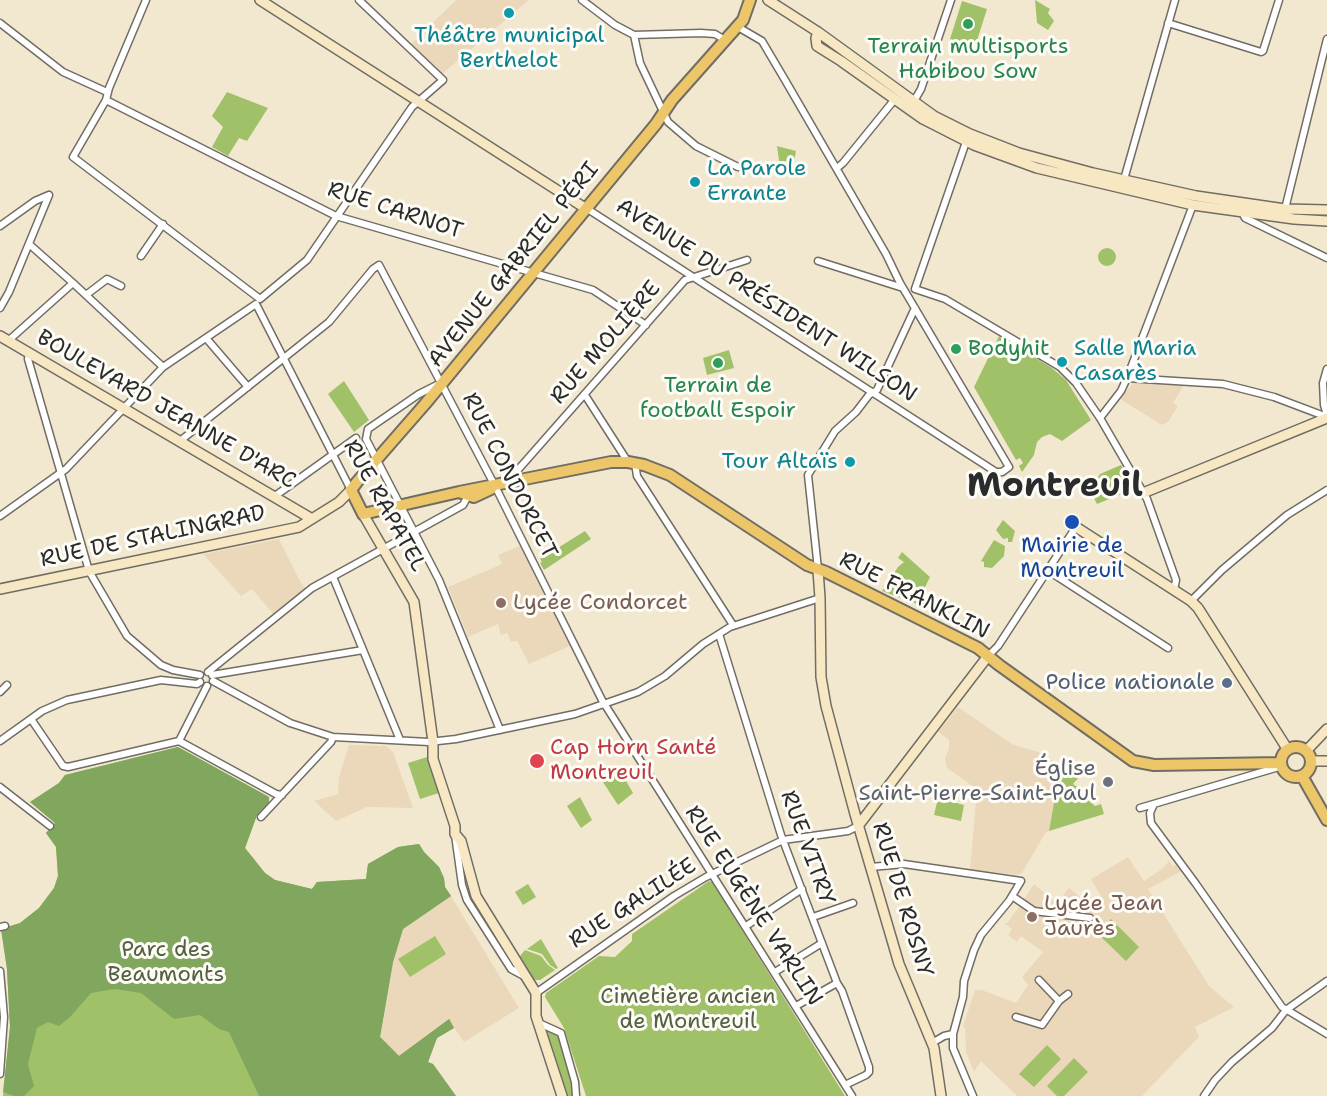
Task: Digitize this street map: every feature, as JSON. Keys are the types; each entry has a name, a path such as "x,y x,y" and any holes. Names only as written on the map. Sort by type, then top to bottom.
{"main road":[{"name":"AVENUE DU PRÉSIDENT WILSON","path":"260,0 585,208"},
{"name":"AVENUE GABRIEL PÉRI","path":"312,519 339,502 351,490 442,383 664,113 672,100 738,27 747,14 750,0"},
{"path":"768,0 818,32 939,129 966,142 1037,168 1119,191 1244,216 1327,221"},
{"path":"818,32 817,46 895,99 978,137 1030,157 1196,196 1285,209 1327,210"},
{"name":"BOULEVARD JEANNE D'ARC","path":"4,338 312,519"},
{"path":"1143,493 1327,417"},
{"path":"363,514 466,493 479,496 495,486 516,481 600,464 632,462 659,469 670,475 818,570"},
{"name":"RUE RAPATEL","path":"351,490 414,602 433,742 433,759 476,896 536,993"},
{"name":"RUE DE STALINGRAD","path":"0,589 297,527 312,519"},
{"path":"1076,527 1191,601 1288,750"},
{"name":"RUE DE ROSNY","path":"818,570 820,655 824,696 858,826 899,964 932,1043 941,1096"},
{"name":"RUE FRANKLIN","path":"818,570 978,648 1138,763 1154,765 1282,764"},
{"path":"858,826 988,656"},
{"path":"1327,729 1309,756 1308,770 1302,776 1292,776 1284,771 1282,764 1283,755 1288,750 1298,747 1309,756 1327,761"},
{"path":"1302,776 1327,820"},
{"path":"536,993 535,1010 562,1096"}],"street":[{"path":"137,0 145,2 107,92 106,100 73,157 252,291 257,301"},
{"path":"0,516 66,468 163,367 257,301 304,264 412,107 443,80 359,0"},
{"path":"582,0 615,25 634,35 701,33 715,34 726,40"},
{"path":"911,105 951,0"},
{"path":"1125,176 1175,0"},
{"path":"1168,23 1261,52 1279,0"},
{"path":"0,22 63,72 107,92"},
{"path":"738,27 762,41 921,316"},
{"path":"634,35 639,58 668,122 696,146 738,167"},
{"path":"1285,209 1327,39"},
{"path":"837,168 895,99"},
{"name":"RUE CARNOT","path":"106,100 336,216 593,290 646,325"},
{"path":"913,290 966,142"},
{"path":"0,224 35,201 50,195 0,308"},
{"path":"1100,418 1128,378 1193,207"},
{"name":"AVENUE DU PRÉSIDENT WILSON","path":"585,208 996,472 1002,472 1009,467 921,316"},
{"path":"1244,216 1327,258"},
{"path":"141,256 163,224"},
{"path":"29,244 163,367"},
{"name":"RUE MOLIÈRE","path":"516,481 516,472 685,280 747,260"},
{"path":"818,261 903,288"},
{"name":"RUE CONDORCET","path":"284,358 330,322 373,268 379,265 442,383 605,704"},
{"path":"898,274 913,290 921,316"},
{"path":"86,296 107,279 121,286"},
{"path":"4,338 74,283"},
{"path":"913,290 945,299 1060,367 1076,383 1100,418 1143,493 1176,580 1174,590"},
{"name":"RUE RAPATEL","path":"257,301 351,490"},
{"path":"818,570 808,475 835,431 877,390 915,308"},
{"path":"206,338 248,387"},
{"path":"29,354 28,358 89,571 127,636 161,666 200,679 207,686"},
{"path":"180,441 284,358"},
{"path":"1327,369 1323,383 1327,417"},
{"path":"1128,378 1223,384 1274,397 1327,417"},
{"path":"442,383 419,394 368,429 366,439 439,580 500,730"},
{"path":"585,395 632,462 637,476 734,625"},
{"path":"275,496 356,438"},
{"path":"1191,601 1222,570 1287,515 1327,490"},
{"path":"179,741 211,676 312,588 463,505 466,493"},
{"path":"988,656 998,646 1076,527"},
{"path":"1047,570 1168,648"},
{"path":"333,577 400,740"},
{"path":"211,676 290,723 333,737 433,742 575,714 605,704 652,685 734,625 820,598"},
{"name":"RUE VITRY","path":"719,634 783,840 842,991 869,1072 845,1085"},
{"path":"0,741 42,711 67,700 161,680 197,684 200,679 211,676 363,650"},
{"path":"0,692 7,685"},
{"name":"RUE EUGÈNE VARLIN","path":"605,704 776,972 852,1096"},
{"path":"31,719 63,766 68,767 179,741 266,789 282,795"},
{"path":"261,817 333,737"},
{"path":"1143,807 1282,764"},
{"path":"0,787 50,826"},
{"path":"1154,804 1150,813 1151,823 1197,884 1282,1007 1327,1034"},
{"name":"RUE GALILÉE","path":"536,993 674,896 712,874 783,840 848,831 858,826"},
{"path":"871,867 904,864 1021,881 981,935 964,981 963,997 953,1034 953,1048 973,1096"},
{"path":"746,926 802,889"},
{"path":"1012,896 1034,911 1090,918"},
{"path":"813,917 853,903"},
{"path":"776,972 822,943"},
{"path":"0,971 4,1017 0,1074"},
{"path":"1039,980 1059,1001"},
{"path":"1204,1096 1232,1062 1272,1028 1286,1010 1327,981"},
{"path":"796,1006 837,983"},
{"path":"1016,1017 1042,1024 1059,1001 1068,994"},
{"path":"539,1023 561,1033 575,1082 576,1096"},
{"path":"932,1043 953,1034"}],"shaded area":[{"path":"456,0 529,0 442,74 411,44"},
{"path":"1134,382 1184,385 1173,403 1178,406 1168,422 1162,425 1120,399"},
{"path":"279,539 301,583 307,590 275,616 252,589 241,596 203,554"},
{"name":"Lycée Condorcet","path":"520,546 570,646 529,664 517,641 511,642 507,633 501,635 498,624 468,637 448,587 502,564 498,555"},
{"path":"958,707 1012,744 1038,752 1053,761 1059,775 1049,831 1046,832 1022,873 1018,875 970,870 977,789 947,768 945,758 949,749 949,740 938,732"},
{"path":"349,745 386,746 393,752 413,808 367,807 336,821 314,801 338,794 339,777"},
{"path":"1128,857 1144,881 1162,869 1169,861 1173,866 1177,864 1182,871 1148,889 1209,986 1234,1007 1195,1027 1199,1037 1142,1096 1017,1096 981,1061 974,1072 966,1052 963,1026 975,990 982,990 1016,1003 1028,985 1022,977 1043,952 1021,936 1017,942 1008,935 1012,929 1004,923 1007,923 1014,914 1034,884 1057,903 1069,888 1090,905 1101,896 1091,879"},
{"path":"451,896 519,1008 464,1042 448,1019 399,1056 380,1038 393,962 403,929"}],"green space":[{"path":"1035,0 1050,9 1048,13 1054,21 1048,30 1037,23"},
{"name":"Terrain multisports Habibou Sow","path":"962,1 987,9 975,47 950,39"},
{"path":"227,92 268,108 247,141 239,138 228,156 212,147 223,127 212,116"},
{"path":"777,146 796,151 794,162 779,161"},
{"path":"1107,248 1113,251 1116,257 1113,263 1107,266 1101,263 1098,257 1101,251"},
{"path":"999,336 1052,368 1066,380 1091,420 1062,441 1050,434 1042,437 1037,442 1034,455 1022,472 1019,466 1023,463 1020,458 1016,460 974,387"},
{"name":"Terrain de football Espoir","path":"729,350 734,368 707,375 703,358"},
{"path":"344,381 369,420 354,432 328,394"},
{"path":"1121,465 1134,489 1097,504 1090,490 1100,474"},
{"path":"1003,520 1015,531 1012,542 1008,542 1008,538 1003,539 996,530"},
{"path":"585,531 591,539 544,570 540,559"},
{"path":"994,540 1005,546 1004,556 992,568 984,567 984,562 981,561"},
{"path":"902,552 930,577 917,604 882,591 904,562 898,558"},
{"name":"Parc des Beaumonts","path":"178,747 269,797 269,802 257,815 245,848 265,873 275,880 312,889 317,882 366,879 368,864 398,847 419,844 439,867 445,887 451,896 403,929 393,962 380,1037 399,1056 449,1019 454,1028 437,1038 428,1062 433,1064 456,1096 3,1096 10,1027 7,969 1,929 20,923 39,908 54,888 58,876 56,847 46,833 55,823 30,802 59,783 65,775"},
{"name":"Parc des Beaumonts","path":"178,747 269,797 269,802 257,815 245,848 265,873 275,880 312,889 317,882 366,879 368,864 398,847 419,844 439,867 445,887 451,896 403,929 393,962 380,1037 399,1056 449,1019 454,1028 437,1038 428,1062 433,1064 456,1096 259,1096 229,1032 219,1029 200,1015 174,1019 141,993 115,989 91,993 59,1026 48,1022 37,1028 28,1064 34,1086 24,1096 14,1096 3,1092 10,1027 7,969 1,929 20,923 39,908 54,888 58,876 56,847 46,833 55,823 30,802 59,783 65,775"},
{"path":"427,757 439,793 420,799 408,763"},
{"path":"1066,763 1082,774 1073,784 1086,793 1088,800 1095,806 1101,804 1104,814 1049,831 1059,775"},
{"path":"618,767 633,793 618,805 601,779"},
{"path":"580,797 592,820 581,828 567,806"},
{"path":"938,798 964,805 961,821 934,815"},
{"name":"Cimetière ancien de Montreuil","path":"709,881 712,882 845,1096 586,1096 564,1028 545,997 546,993 599,956 615,957 632,941 632,934"},
{"path":"528,884 536,897 523,905 515,892"},
{"path":"1111,919 1139,947 1126,961 1097,933"},
{"path":"435,936 446,954 410,977 398,959"},
{"path":"541,939 558,968 550,965 542,954 527,949"},
{"path":"525,950 541,956 555,970 540,980 534,980 520,956"},
{"path":"545,1028 557,1033 571,1077 573,1096 566,1096"},
{"path":"1047,1045 1061,1059 1034,1087 1019,1074"},
{"path":"1074,1058 1088,1072 1064,1096 1057,1096 1047,1086"}],"place":[{"name":"Théâtre municipal Berthelot","path":"509,13"},
{"name":"Terrain multisports Habibou Sow","path":"968,24"},
{"name":"La Parole Errante","path":"695,182"},
{"name":"Bodyhit","path":"956,349"},
{"name":"Salle Maria Casarès","path":"1062,362"},
{"name":"Terrain de football Espoir","path":"718,363"},
{"name":"Tour Altaïs","path":"850,462"},
{"name":"Mairie de Montreuil","path":"1072,522"},
{"name":"Lycée Condorcet","path":"501,603"},
{"name":"Police nationale","path":"1227,683"},
{"name":"Cap Horn Santé Montreuil","path":"537,761"},
{"name":"Église Saint-Pierre-Saint-Paul","path":"1108,782"},
{"name":"Lycée Jean Jaurès","path":"1032,917"}],"district":[{"name":"Montreuil","path":"1055,487"}]}
